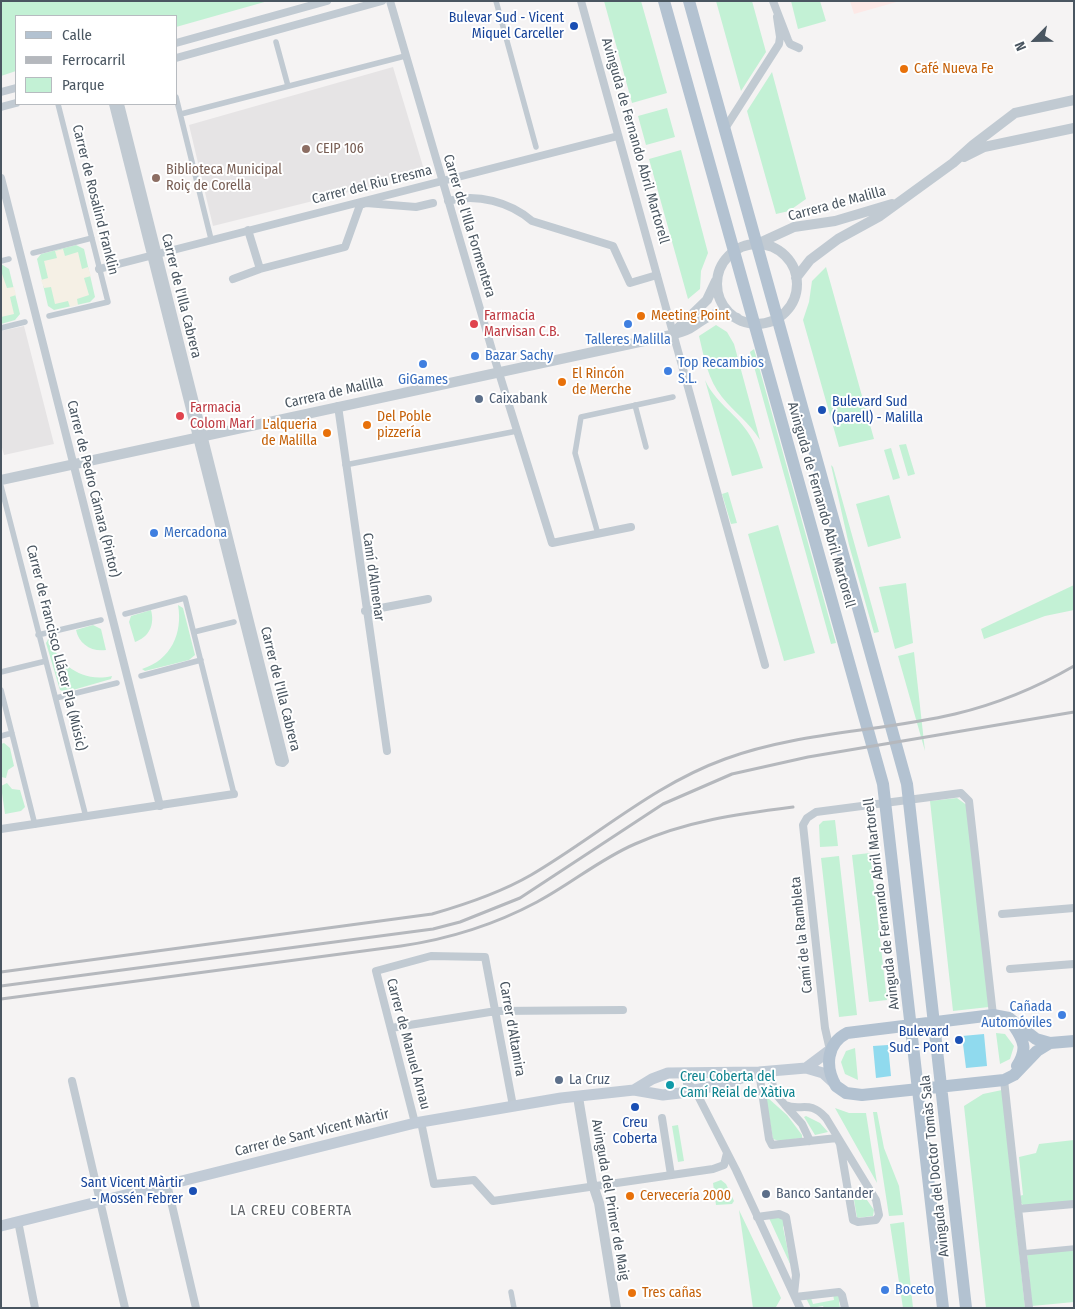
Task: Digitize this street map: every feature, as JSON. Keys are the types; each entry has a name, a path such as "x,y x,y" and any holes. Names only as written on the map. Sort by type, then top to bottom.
{"main road":[{"name":"Avinguda de Fernando Abril Martorell","path":"664,1 883,784 919,1090"},
{"name":"Avinguda de Fernando Abril Martorell","path":"689,1 907,784 934,1021"},
{"path":"806,1068 830,1050 839,1037 847,1033 993,1015 1009,1018 1036,1039 1050,1043 1074,1041"},
{"path":"1005,1080 1025,1054 1025,1045 1009,1018"},
{"name":"Avinguda del Doctor Tomàs Sala","path":"934,1021 966,1308"},
{"path":"1005,1080 1014,1075 1037,1051 1050,1043"},
{"path":"830,1050 830,1068 836,1086"},
{"name":"Carrer de Sant Vicent Màrtir","path":"634,1090 659,1076 676,1073 806,1068 823,1072 836,1086 854,1095 942,1088 1005,1080"},
{"name":"Carrer de Sant Vicent Màrtir","path":"1,1226 418,1122 513,1106 634,1090 663,1095 765,1071"},
{"path":"676,1073 684,1077 688,1089"},
{"path":"659,1076 655,1079 653,1086 663,1095"},
{"name":"Avinguda del Doctor Tomàs Sala","path":"919,1090 943,1308"}],"street":[{"path":"178,42 327,1"},
{"path":"178,57 382,1"},
{"name":"Carrer de l'Illa Formentera","path":"390,1 499,372 552,543 598,534"},
{"path":"496,1 536,147"},
{"name":"Avinguda de Fernando Abril Martorell","path":"580,1 765,665"},
{"path":"724,130 779,44 780,37 773,1"},
{"path":"777,17 790,44 799,48"},
{"path":"276,42 288,86"},
{"path":"181,114 405,56"},
{"path":"1,92 15,88"},
{"name":"Carrera de Malilla","path":"796,278 810,260 838,239 880,216 953,163 1015,113 1074,100"},
{"path":"1,107 15,103"},
{"path":"178,104 211,239"},
{"name":"Carrer de Rosalind Franklin","path":"49,316 108,302 58,105"},
{"name":"Carrer de l'Illa Cabrera","path":"114,105 155,255"},
{"name":"Carrer de l'Illa Cabrera","path":"120,105 155,255 279,762 284,763 200,437"},
{"name":"Carrera de Malilla","path":"953,163 984,147 1074,128"},
{"name":"Carrer del Riu Eresma","path":"100,269 618,136"},
{"name":"Carrer de Pedro Cámara (Pintor)","path":"1,178 160,806"},
{"path":"448,201 462,197 500,202 524,215 532,222 613,246 630,283 657,276"},
{"name":"Carrer del Riu Eresma","path":"233,279 260,269 346,247 360,205 366,203 416,207 433,203"},
{"name":"Carrera de Malilla","path":"734,251 757,244 794,228 835,221 896,203"},
{"path":"248,230 260,269"},
{"path":"33,253 92,238"},
{"path":"754,324 767,322 778,317 788,309 794,297 796,278 792,265 783,254 771,247 757,244"},
{"path":"672,333 707,300 722,264 734,251"},
{"path":"1,261 9,259"},
{"path":"718,276 717,287 722,302 737,318"},
{"name":"Carrera de Malilla","path":"1,480 688,330 704,318 719,313 754,324"},
{"path":"1,328 25,322"},
{"path":"631,527 598,534 575,452 581,417 673,397"},
{"path":"635,405 646,447"},
{"name":"Camí d'Almenar","path":"338,406 365,611 387,751"},
{"path":"345,465 517,431"},
{"name":"Carrer de Francisco Llácer Pla (Músic)","path":"1,486 86,817"},
{"path":"1,829 234,794 185,598 125,614"},
{"path":"365,611 428,599"},
{"path":"38,635 101,620"},
{"path":"194,632 234,622"},
{"path":"141,676 200,660"},
{"path":"1,672 46,661"},
{"path":"56,698 117,683"},
{"path":"1,690 35,825"},
{"path":"1,736 12,733"},
{"name":"Camí de la Rambleta","path":"830,1050 825,1028 803,825 807,818 816,812 961,793 969,801 993,1015"},
{"path":"1002,914 1074,908"},
{"name":"Carrer de Manuel Arnau","path":"485,958 431,956 376,971 434,1184 474,1180 492,1201 594,1186"},
{"name":"Carrer d'Altamira","path":"485,958 513,1106"},
{"path":"1010,969 1074,964"},
{"path":"391,1028 496,1010 623,1010"},
{"path":"765,1071 770,1142 776,1146 834,1138 839,1141 853,1220 858,1222 876,1220 879,1215 876,1200 826,1118 821,1112 807,1106 785,1105"},
{"path":"765,1071 774,1092 802,1124 810,1141"},
{"path":"1005,1080 1029,1308"},
{"path":"72,1081 125,1308"},
{"path":"688,1089 727,1153 800,1308"},
{"name":"Avinguda del Primer de Maig","path":"578,1097 594,1186 598,1197 616,1308"},
{"path":"662,1118 671,1175"},
{"path":"594,1186 721,1167 724,1164 727,1153"},
{"path":"167,1184 196,1308"},
{"path":"1018,1209 1074,1204"},
{"path":"757,1217 779,1214 786,1217 796,1275 794,1296"},
{"path":"18,1222 35,1308"},
{"path":"1022,1253 1074,1248"},
{"path":"511,1292 514,1308"},
{"path":"794,1296 839,1292 842,1295 845,1308"}],"shaded area":[{"path":"850,1 900,1 854,14"},
{"name":"CEIP 106","path":"393,67 425,173 213,226 189,125"},
{"path":"24,326 54,444 4,455 1,444 1,331"}],"green space":[{"path":"1,1 268,1 178,26 178,15 15,15 15,71 1,76"},
{"path":"604,1 641,1 667,93 632,103"},
{"path":"716,1 752,1 766,52 741,91"},
{"path":"791,1 820,1 826,21 798,29"},
{"path":"772,72 806,199 789,211 776,214 747,111"},
{"path":"667,108 675,137 646,145 638,116"},
{"path":"681,150 708,253 701,271 700,289 688,299 649,159"},
{"path":"76,245 84,249 95,297 90,302 54,310 48,306 37,259 41,254"},
{"path":"1,264 9,269 20,314 15,320 1,324"},
{"path":"826,267 874,439 839,447 803,320 809,302 812,281"},
{"path":"716,325 727,332 734,344 760,440 722,397 710,376 699,336"},
{"path":"754,349 836,643 831,644 750,352"},
{"path":"705,380 714,395 750,435 763,468 732,476"},
{"path":"906,444 915,474 908,476 899,445"},
{"path":"891,448 900,478 893,480 884,450"},
{"path":"831,465 879,632 874,633 849,545"},
{"path":"728,492 737,523 731,524 722,494"},
{"path":"889,495 901,538 868,547 856,504"},
{"path":"778,525 815,653 784,661 748,534"},
{"path":"906,583 913,643 895,649 879,587"},
{"path":"1074,585 1074,610 1045,616 984,639 981,629"},
{"path":"178,605 183,608 195,655 189,660 145,671 142,669 161,659 173,644 179,626"},
{"path":"151,610 152,621 150,630 144,637 135,642 129,622 131,616"},
{"path":"93,625 101,629 106,650 95,650 86,646 80,639 76,630"},
{"path":"49,638 53,648 65,664 73,670 91,677 112,676 111,679 66,692 60,690 46,643"},
{"path":"914,652 925,751 898,656"},
{"path":"4,743 10,748 14,766 8,770 6,778 1,777 1,744"},
{"path":"7,783 12,789 20,790 25,807 21,811 5,814 1,786"},
{"path":"957,798 968,806 989,1007 953,1011 930,801"},
{"path":"835,820 838,846 820,847 819,825 823,821"},
{"path":"870,853 887,1000 869,1002 852,855"},
{"path":"839,856 857,1015 839,1017 821,858"},
{"path":"996,1033 1005,1034 1014,1046 1010,1059 1000,1064"},
{"path":"855,1048 858,1080 845,1074 841,1062 846,1051"},
{"path":"1002,1090 1025,1308 986,1308 964,1106 983,1094"},
{"path":"768,1098 787,1115 802,1135 802,1138 779,1141 773,1139 766,1099"},
{"path":"835,1108 849,1113 866,1113 877,1183"},
{"path":"873,1112 877,1112 884,1148 899,1186 903,1215 889,1216"},
{"path":"806,1116 820,1123 828,1132 815,1135 804,1117"},
{"path":"678,1125 684,1161 678,1162 672,1126"},
{"path":"1074,1140 1074,1201 1024,1206 1020,1202 1019,1196 1023,1195 1019,1157 1036,1153 1039,1144"},
{"path":"721,1180 726,1184 734,1201 732,1204 716,1205 713,1183"},
{"path":"860,1190 874,1210 873,1216 857,1218 853,1194"},
{"path":"739,1210 781,1298 776,1307 753,1308"},
{"path":"769,1218 782,1218 785,1224 783,1227 791,1266"},
{"path":"904,1222 913,1308 903,1308 890,1224"},
{"path":"1074,1248 1074,1302 1032,1306 1027,1253"},
{"path":"833,1294 837,1294 841,1300 839,1302 840,1308 824,1308 823,1306 811,1308 806,1298 811,1298 813,1304 834,1300"}],"sand":[{"path":"63,249 65,256 78,252 82,269 88,267 91,276 84,278 89,295 77,299 78,305 70,307 68,301 55,304 51,287 44,288 41,280 48,278 44,261 57,258 55,251"},
{"path":"1,271 7,288 14,287 16,295 10,297 14,314 1,317"}],"water":[{"path":"984,1034 987,1066 966,1068 962,1036"},
{"path":"888,1045 891,1076 876,1078 873,1046"}],"railway":[{"path":"1,972 432,914 483,898 531,875 649,797 673,783 725,759 781,743 926,720 971,710 1016,694 1074,666"},
{"path":"1,986 433,929 460,922 520,898 663,804 732,774 808,757 1074,712"},
{"path":"1,999 401,946 454,935 488,924 521,910 550,895 622,850 654,836 712,820 752,812 793,807"}],"place":[{"name":"Bulevar Sud - Vicent Miquel Carceller","path":"574,26"},
{"name":"Café Nueva Fe","path":"904,69"},
{"name":"CEIP 106","path":"306,149"},
{"name":"Biblioteca Municipal Roiç de Corella","path":"156,178"},
{"name":"Meeting Point","path":"641,316"},
{"name":"Farmacia Marvisan C.B.","path":"474,324"},
{"name":"Talleres Malilla","path":"628,324"},
{"name":"Bazar Sachy","path":"475,356"},
{"name":"GiGames","path":"423,364"},
{"name":"Top Recambios S.L.","path":"668,371"},
{"name":"El Rincón de Merche","path":"562,382"},
{"name":"Caixabank","path":"479,399"},
{"name":"Bulevard Sud (parell) - Malilla","path":"822,410"},
{"name":"Farmacia Colom Marí","path":"180,416"},
{"name":"Del Poble pizzería","path":"367,425"},
{"name":"L'alqueria de Malilla","path":"327,433"},
{"name":"Mercadona","path":"154,533"},
{"name":"Cañada Automóviles","path":"1062,1015"},
{"name":"Bulevard Sud - Pont","path":"959,1040"},
{"name":"La Cruz","path":"559,1080"},
{"name":"Creu Coberta del Camí Reial de Xàtiva","path":"670,1085"},
{"name":"Creu Coberta","path":"635,1107"},
{"name":"Sant Vicent Màrtir - Mossén Febrer","path":"193,1191"},
{"name":"Banco Santander","path":"766,1194"},
{"name":"Cervecería 2000","path":"630,1196"},
{"name":"Boceto","path":"885,1290"},
{"name":"Tres cañas","path":"632,1293"}],"district":[{"name":"LA CREU COBERTA","path":"291,1211"}]}
